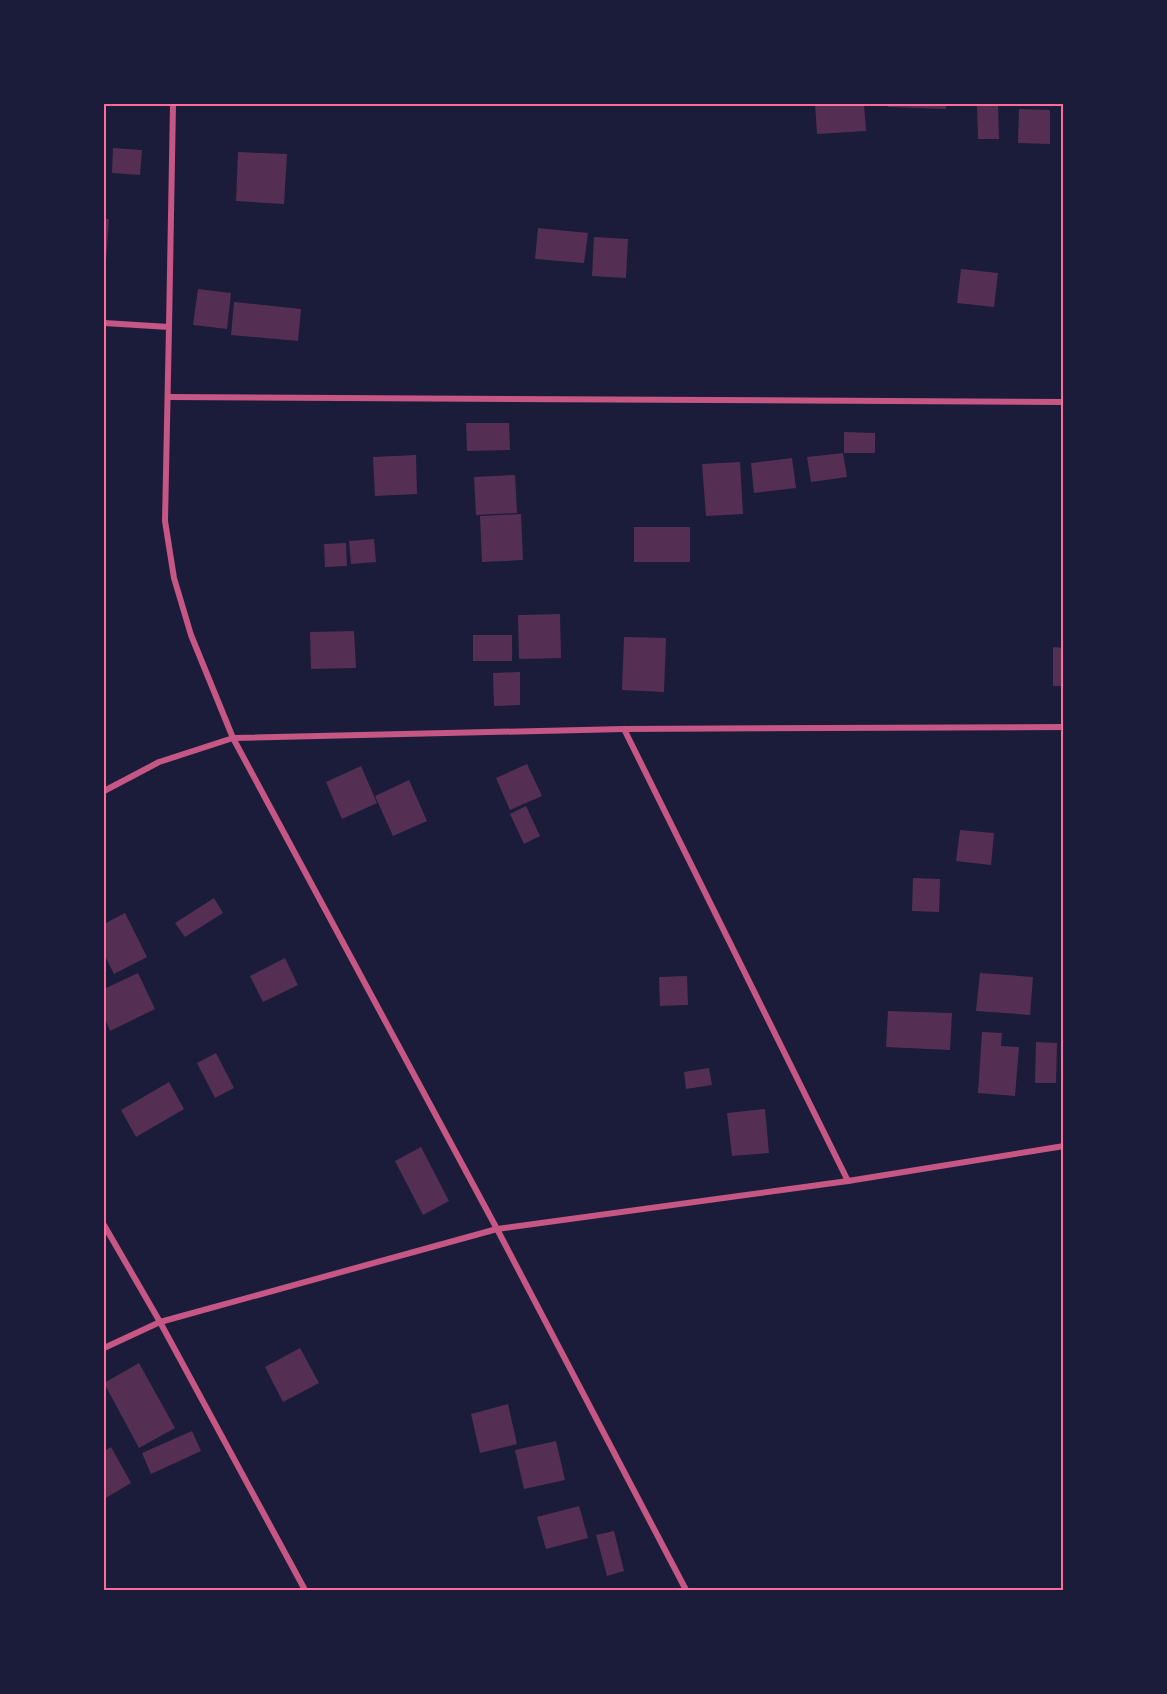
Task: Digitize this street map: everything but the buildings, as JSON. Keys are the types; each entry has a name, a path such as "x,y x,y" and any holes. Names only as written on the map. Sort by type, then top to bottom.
{"street":[{"path":"173,104 165,521 174,579 190,635 233,738 497,1229 686,1590"},
{"path":"104,323 169,327"},
{"path":"169,397 1064,402"},
{"path":"104,791 159,762 233,738 624,729 1064,727"},
{"path":"624,729 848,1181"},
{"path":"104,1348 160,1322 497,1229 848,1181 1064,1146"},
{"path":"104,1225 160,1322 305,1590"}]}
